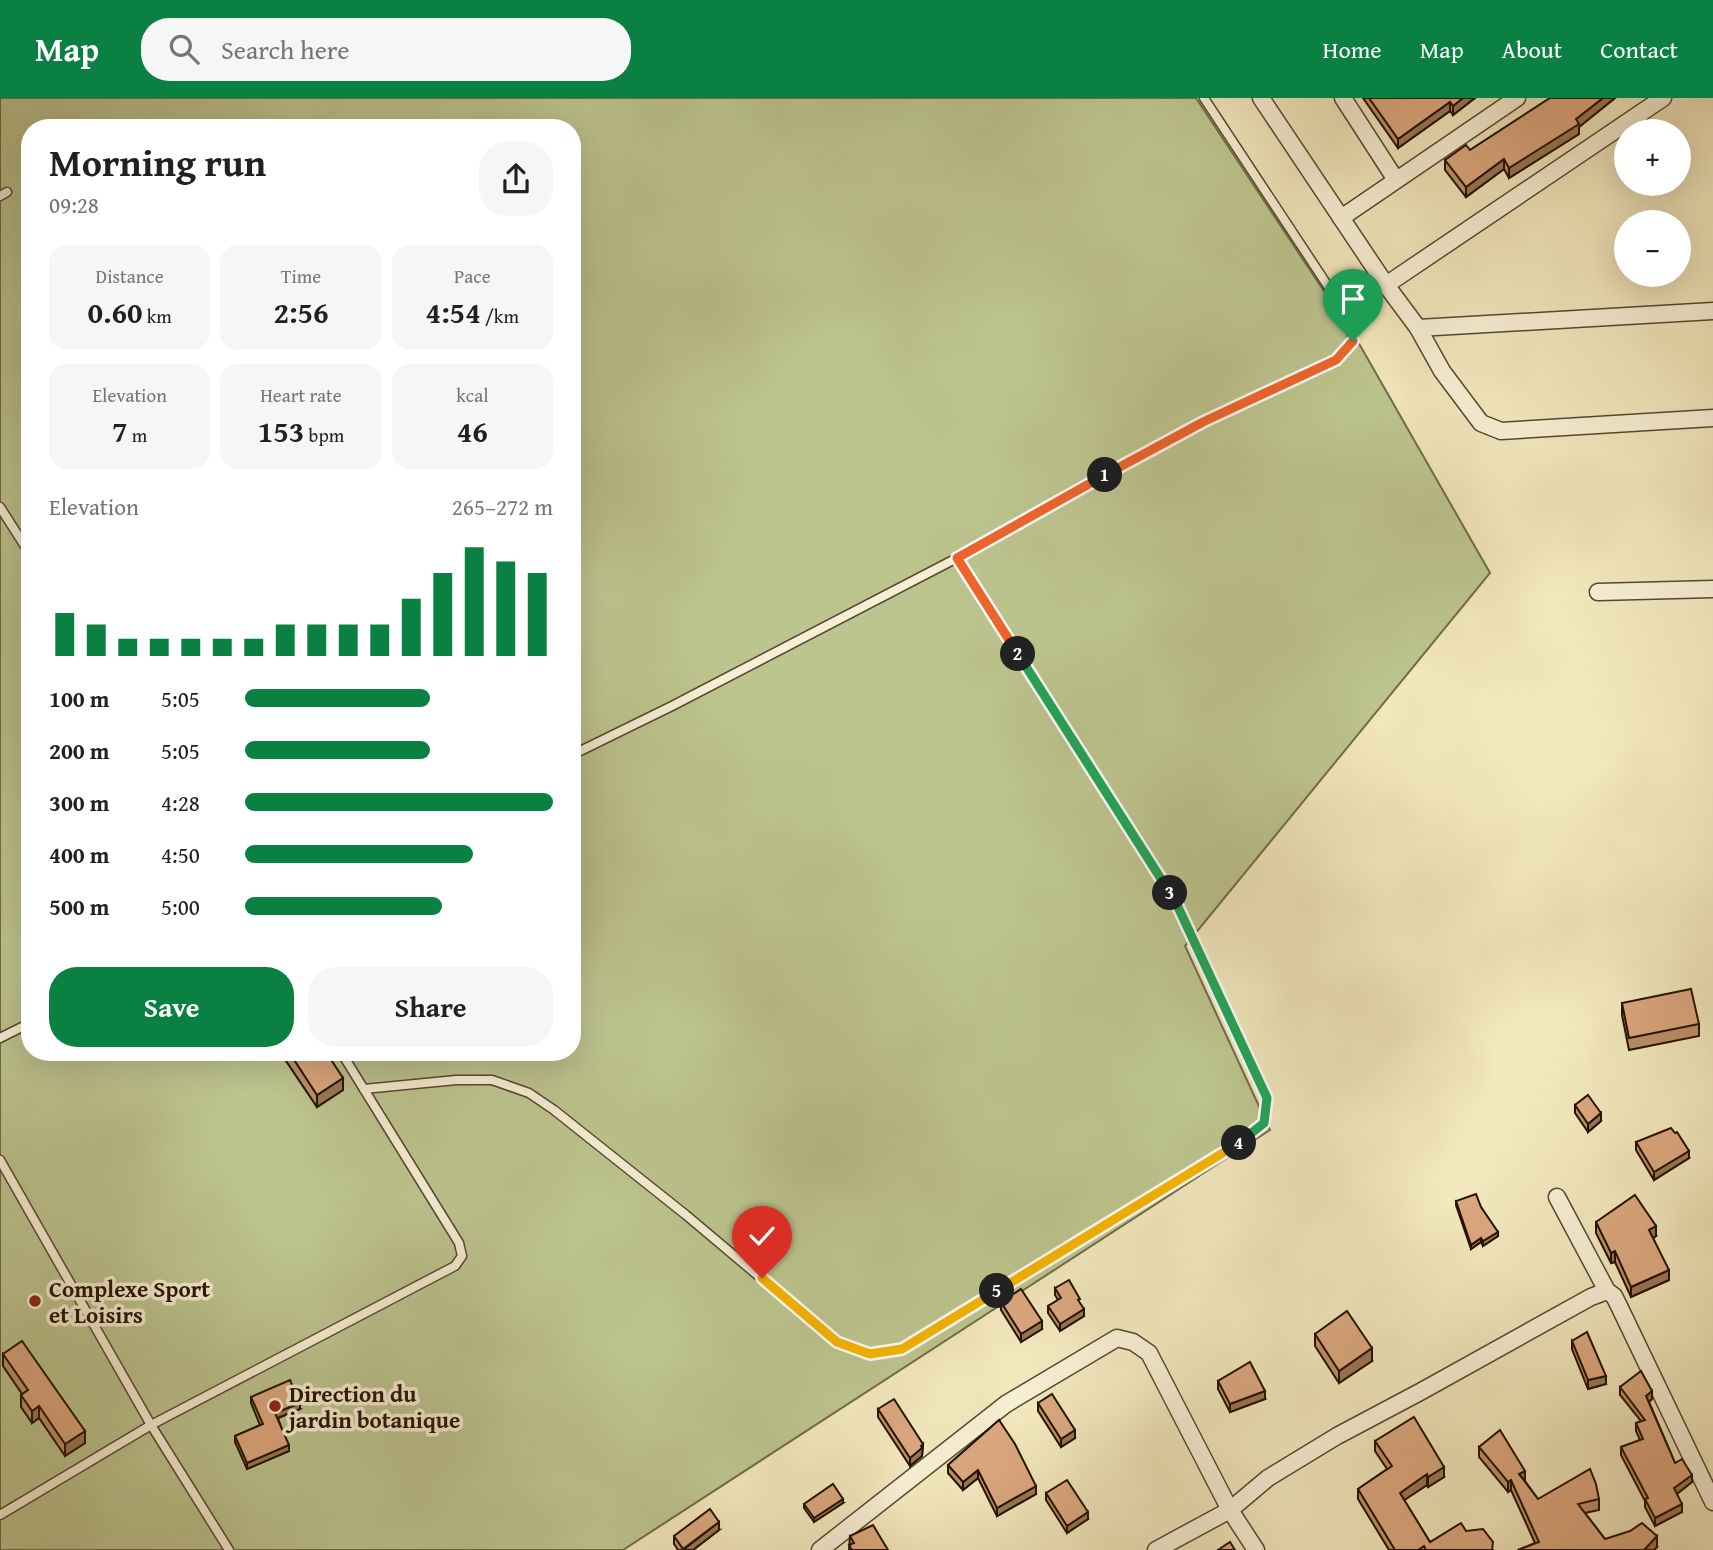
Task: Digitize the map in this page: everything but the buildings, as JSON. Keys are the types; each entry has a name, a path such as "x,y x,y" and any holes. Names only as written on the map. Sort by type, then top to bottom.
{"street":[{"path":"1261,98 1386,285 1418,328 1442,371 1481,423 1501,431 1713,418"},
{"path":"1343,98 1396,180"},
{"path":"1341,218 1517,98"},
{"path":"1386,285 1663,98"},
{"path":"1418,328 1713,311"},
{"path":"1598,592 1713,589"},
{"path":"1557,1197 1607,1291 1614,1296 1713,1502"},
{"path":"1156,1550 1230,1510 1268,1478 1337,1436 1591,1297 1607,1291"},
{"path":"820,1550 1006,1404 1117,1338 1133,1342 1149,1353 1230,1510 1256,1550"}],"lane":[{"path":"581,751 957,558 1203,422 1336,360 1353,341 1349,318 1203,98"},
{"path":"0,507 21,540"},
{"path":"363,1089 456,1080 492,1080 529,1093 686,1215 837,1342 870,1354 902,1349 1245,1140 1264,1123 1267,1098 1178,907 957,558"},
{"path":"0,1038 21,1028"},
{"path":"0,1515 150,1425 455,1266 462,1256 459,1243 346,1061"},
{"path":"0,1160 150,1425 229,1550"}],"green space":[{"path":"0,98 1196,98 1361,347 1490,573 1185,946 1270,1130 623,1550 0,1550"}],"place":[{"name":"Complexe Sport et Loisirs","path":"35,1301"},
{"name":"Direction du jardin botanique","path":"275,1406"}],"route":[{"path":"762,1278 837,1342 870,1354 902,1349 1245,1140 1264,1123 1267,1098 1178,907 957,558 1203,422 1336,360 1353,341"}]}
